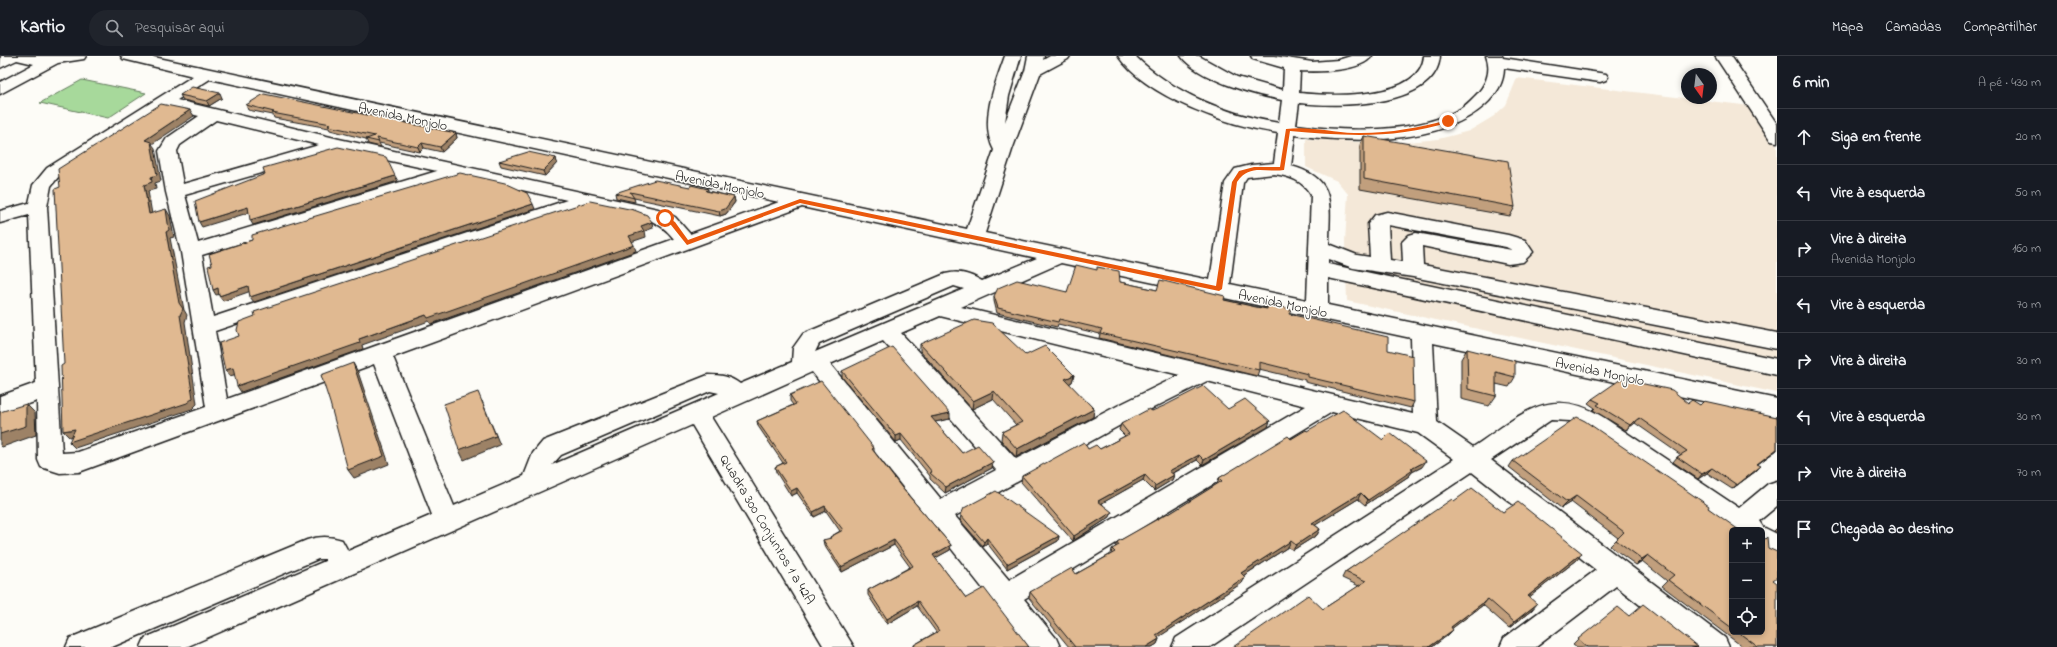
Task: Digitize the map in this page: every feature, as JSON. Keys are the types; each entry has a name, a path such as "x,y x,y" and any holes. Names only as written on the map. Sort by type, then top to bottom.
{"street":[{"path":"0,63 12,56"},
{"path":"21,56 30,60 52,61 78,56"},
{"name":"Avenida Monjolo","path":"129,56 800,201 1777,408"},
{"path":"1003,150 996,138 996,130 999,109 1013,56"},
{"path":"974,238 1003,150 1035,63 1062,56"},
{"path":"1126,56 1138,69 1160,84 1212,110 1248,122 1288,130 1355,135 1424,129 1448,121 1472,110 1483,100 1493,86 1496,59 1600,77"},
{"path":"1189,56 1203,67 1228,80 1258,90 1291,97 1325,100 1357,100 1385,95 1408,87 1424,76 1432,62 1432,56"},
{"path":"1259,56 1292,65 1314,68 1335,66 1352,62 1364,56"},
{"path":"1723,56 1777,137"},
{"path":"0,89 52,61"},
{"path":"1282,169 1288,130 1292,65"},
{"path":"207,74 53,172 42,185 38,207 48,388 50,460 59,463 79,462 800,201"},
{"path":"163,102 211,115 651,213 665,218 673,223 687,243"},
{"path":"211,115 173,142 168,151 175,192 191,252 205,327 218,411"},
{"path":"175,192 339,144"},
{"path":"1219,289 1234,182 1241,173 1254,168 1282,169 1305,177 1317,187 1320,195 1317,311"},
{"path":"191,252 459,170"},
{"path":"205,327 589,198"},
{"path":"0,217 38,207"},
{"path":"1380,265 1378,224 1382,219 1386,218 1508,241 1518,244 1524,252 1516,257 1508,257 1416,239 1412,242 1413,270"},
{"path":"1318,247 1353,261 1413,270 1777,341"},
{"path":"155,647 534,484 979,289 1059,256"},
{"path":"1318,269 1777,367"},
{"path":"979,289 965,280 952,279 811,339 804,348 809,364 938,513 1046,647"},
{"path":"1476,283 1479,304"},
{"path":"936,308 1425,426 1473,459 1615,571 1715,647"},
{"path":"885,330 1013,472"},
{"path":"1422,332 1425,426"},
{"path":"380,352 447,521"},
{"path":"938,513 1127,411 1204,373"},
{"path":"534,484 540,461 544,454 552,448 708,383 722,383 737,394"},
{"path":"0,405 48,388"},
{"path":"1006,596 1329,403"},
{"path":"1186,647 1545,412 1570,410 1596,423 1745,526 1777,491"},
{"name":"Quadra 300 Conjuntos 1 a 42A","path":"696,412 840,647"},
{"path":"1765,540 1777,549"},
{"path":"80,647 316,548 333,548 341,567"},
{"path":"1514,647 1615,571"}],"shaded area":[{"path":"1517,78 1681,98 1681,104 1717,104 1717,102 1751,106 1777,145 1777,393 1347,301 1345,241 1348,194 1337,181 1306,167 1306,139 1390,144 1438,139 1469,131 1494,116 1506,105"}],"green space":[{"path":"82,80 146,93 108,118 40,103"}],"building":[{"path":"192,87 220,93 207,101 180,95"},
{"path":"264,94 456,133 440,147 422,143 418,147 377,138 379,142 366,139 375,136 328,126 331,124 272,113 274,112 246,105"},
{"path":"161,104 190,110 145,140 151,142 157,175 151,177 152,182 144,185 149,214 166,209 169,230 166,232 179,303 183,309 180,315 193,398 187,403 69,442 75,429 63,431 61,366 64,364 55,189 60,187 58,169"},
{"path":"1364,136 1508,161 1515,207 1364,179"},
{"path":"338,147 386,157 395,176 250,220 248,207 199,222 195,201 265,174 263,168"},
{"path":"528,152 556,158 543,171 499,161"},
{"path":"460,173 505,183 527,193 533,204 250,297 248,286 219,296 218,288 213,290 208,266 212,265 209,254 252,240 252,235"},
{"path":"655,180 690,187 691,185 708,189 706,191 734,197 725,209 719,211 630,192 634,198 615,193"},
{"path":"590,201 634,210 647,215 652,222 641,226 644,231 629,236 634,245 428,318 426,315 359,339 360,343 237,386 233,368 225,370 219,343 239,336 237,330 239,322 255,316 254,312"},
{"path":"1076,265 1097,270 1097,267 1119,271 1120,282 1157,290 1160,280 1225,296 1224,300 1267,309 1268,304 1291,309 1289,314 1388,337 1388,350 1413,356 1414,402 1308,377 1308,374 1259,362 1259,370 1100,333 1102,329 1059,319 1058,322 998,308 994,296 998,288 1017,280 1067,292"},
{"path":"974,320 992,323 1026,355 1045,346 1074,375 1065,379 1094,409 1017,449 1002,432 1022,422 994,391 973,401 920,344"},
{"path":"892,347 950,413 931,417 962,453 978,445 993,462 946,487 930,473 932,472 901,434 896,436 842,371"},
{"path":"1467,349 1515,361 1515,377 1496,372 1496,396 1468,389"},
{"path":"353,363 384,456 348,470 321,375"},
{"path":"1621,379 1672,390 1688,403 1692,400 1700,405 1704,401 1777,417 1777,449 1757,464 1761,466 1737,485 1712,468 1702,474 1677,457 1687,451 1639,418 1630,425 1597,405 1600,403 1592,399"},
{"path":"821,381 874,448 872,449 902,488 951,545 933,555 966,598 984,588 1029,647 915,647 914,645 939,631 918,601 887,619 868,590 913,566 894,540 841,567 823,540 831,538 830,537 843,530 825,506 813,512 797,488 791,491 775,467 786,462 757,421 796,404 790,395"},
{"path":"1203,386 1228,409 1245,399 1270,421 1204,460 1199,455 1169,471 1174,475 1155,486 1145,475 1098,501 1112,512 1074,536 1022,476 1084,442 1088,449 1096,445 1100,449 1129,434 1121,424 1149,409 1152,411"},
{"path":"478,392 496,436 459,450 444,404"},
{"path":"26,404 26,426 0,434 0,412"},
{"path":"1343,410 1383,440 1390,433 1426,461 1411,469 1413,470 1368,500 1361,493 1312,523 1320,529 1296,545 1291,541 1241,573 1245,577 1156,635 1159,639 1146,647 1075,647 1030,592 1072,568 1076,574 1115,552 1112,549 1119,545 1117,542 1168,513 1169,514 1222,481 1219,478 1288,436 1291,439"},
{"path":"1577,417 1709,506 1708,508 1735,527 1729,527 1729,626 1668,580 1674,575 1648,555 1642,559 1616,540 1624,532 1576,496 1567,502 1513,461"},
{"path":"1472,488 1503,512 1518,502 1582,553 1528,596 1537,604 1514,622 1488,599 1451,627 1453,630 1429,647 1233,647 1308,595 1323,609 1366,581 1345,572 1452,499 1454,501"},
{"path":"996,491 1059,536 1007,564 987,538 984,542 961,515 964,508"},
{"path":"1767,537 1768,548 1777,552 1777,577 1773,580 1777,583 1777,647 1758,647 1742,635 1765,635 1765,539"},
{"path":"1643,604 1698,647 1587,647 1578,639 1618,607 1629,616"}],"route":[{"path":"665,218 673,223 687,243 800,201 1219,289 1234,182 1241,173 1254,168 1282,169 1288,130 1355,135 1424,129 1448,121"}]}
